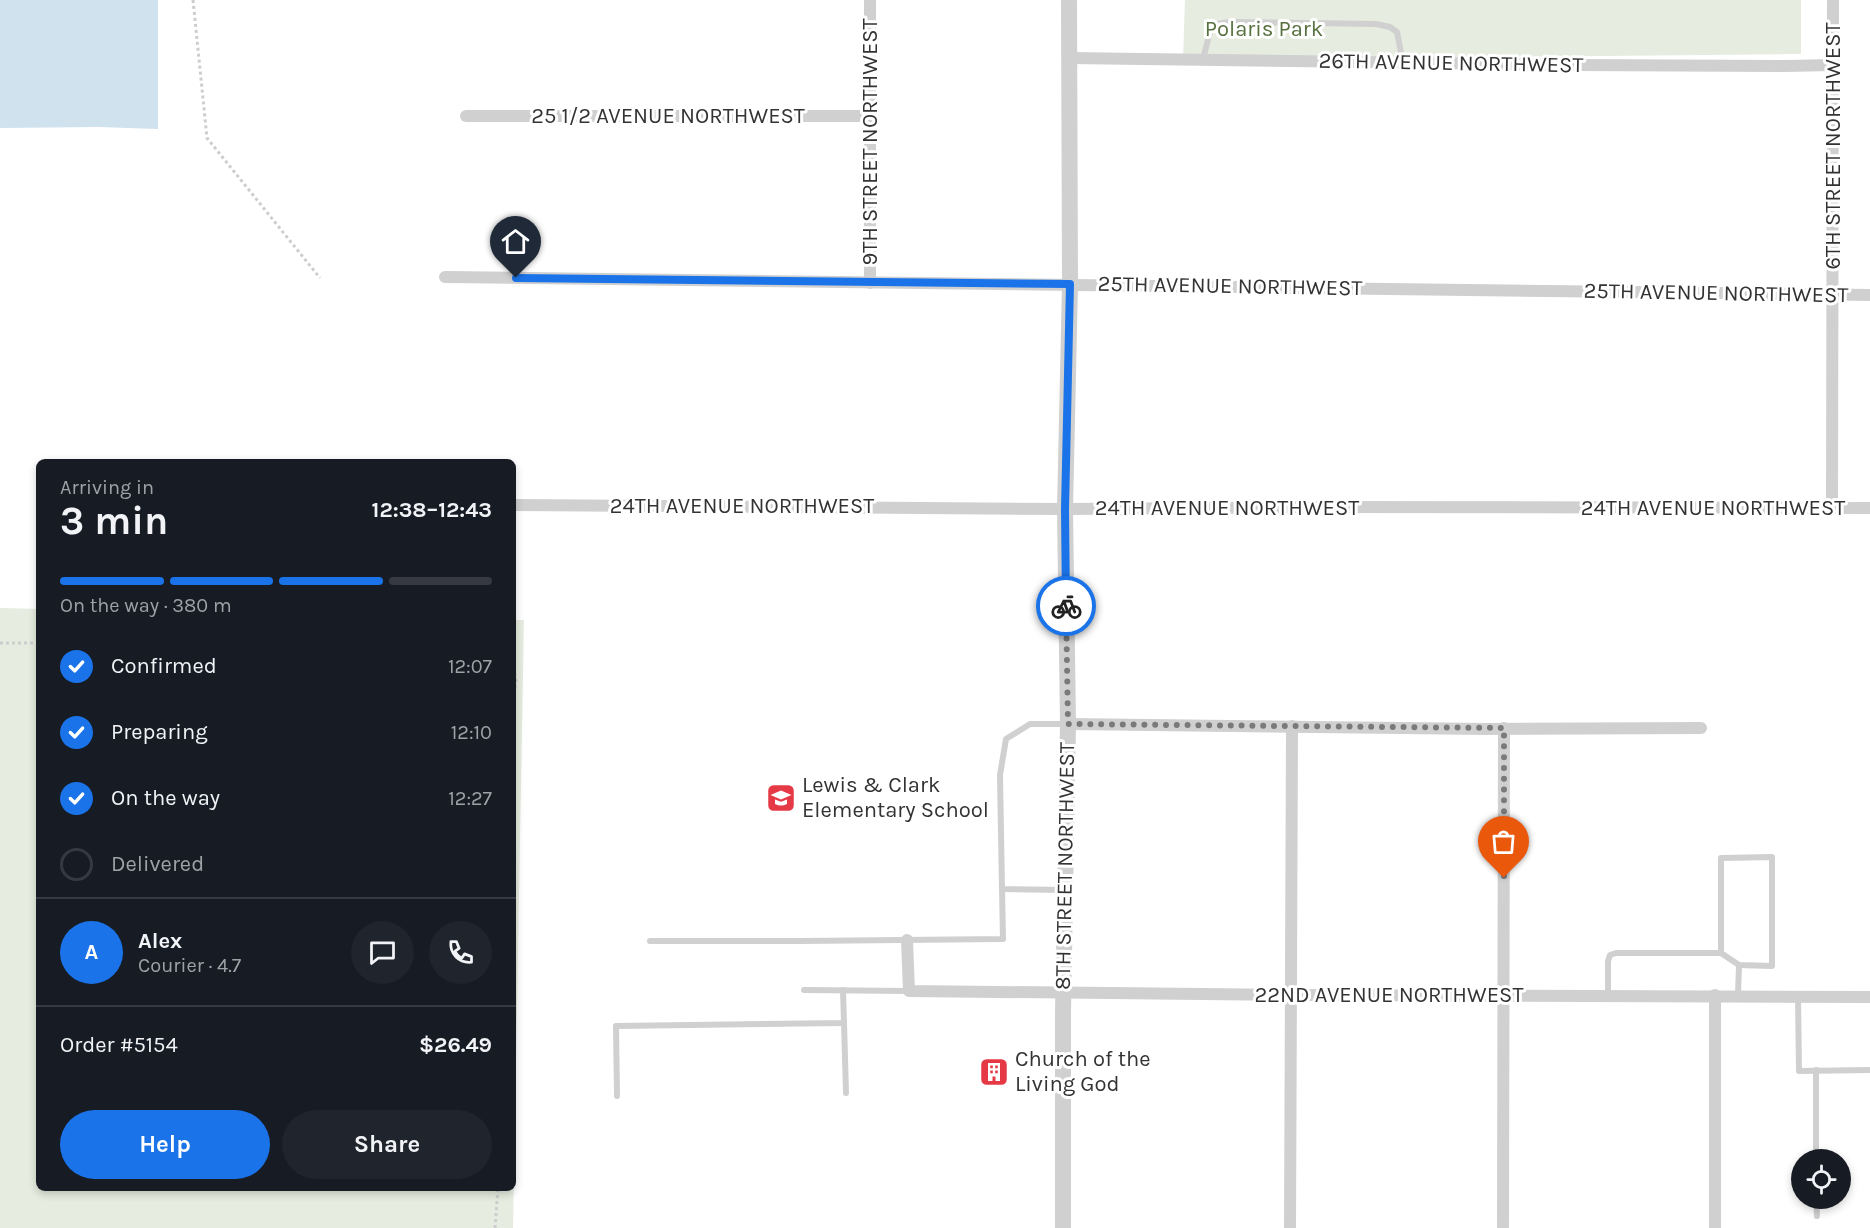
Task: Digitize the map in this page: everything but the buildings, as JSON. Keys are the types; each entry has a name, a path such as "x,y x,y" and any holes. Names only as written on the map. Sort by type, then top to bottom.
{"street":[{"name":"9TH STREET NORTHWEST","path":"870,0 870,283"},
{"name":"8TH STREET NORTHWEST","path":"1063,1228 1064,890 1068,724 1065,509 1070,284 1069,0"},
{"name":"6TH STREET NORTHWEST","path":"1832,507 1833,0"},
{"name":"26TH AVENUE NORTHWEST","path":"1069,58 1403,63 1833,65"},
{"name":"25 1/2 AVENUE NORTHWEST","path":"466,116 870,116"},
{"name":"25TH AVENUE NORTHWEST","path":"445,278 1870,295"},
{"name":"24TH AVENUE NORTHWEST","path":"516,505 1065,509 1870,508"},
{"path":"1068,724 1701,728"},
{"path":"1290,1228 1292,726"},
{"path":"1503,1228 1504,728"},
{"path":"907,940 909,991"},
{"name":"22ND AVENUE NORTHWEST","path":"909,991 1870,997"},
{"path":"1715,995 1715,1228"}],"lane":[{"path":"1203,60 1211,28 1216,24 1230,22 1376,24 1390,27 1397,32 1403,63"},
{"path":"650,941 1003,939 1000,775 1006,740 1030,724 1068,724"},
{"path":"1608,995 1608,961 1610,955 1616,952 1721,953 1739,965 1772,966 1772,857 1720,858 1721,953"},
{"path":"1002,889 1064,890"},
{"path":"1738,995 1739,965"},
{"path":"804,990 909,991"},
{"path":"843,990 846,1093"},
{"path":"1798,996 1799,1071 1870,1070"},
{"path":"617,1096 616,1026 844,1023"},
{"path":"1816,1071 1816,1149"},
{"path":"1816,1209 1816,1216"}],"path":[{"path":"193,0 207,138 320,278"},
{"path":"0,643 36,643"},
{"path":"495,1228 498,1191"}],"green space":[{"name":"Polaris Park","path":"1185,0 1801,0 1801,54 1183,60"},
{"path":"0,608 36,609 36,1191 514,1191 513,1228 0,1228"},
{"path":"516,620 524,620 516,1062"}],"water":[{"path":"0,0 158,0 158,129 0,128"}],"way so far":[{"path":"1066,606 1068,724 1504,728 1504,878"}],"place":[{"name":"Lewis & Clark Elementary School","path":"781,798"},
{"name":"Church of the Living God","path":"994,1072"}],"route":[{"path":"516,278 1070,284 1065,509 1066,606"}]}
